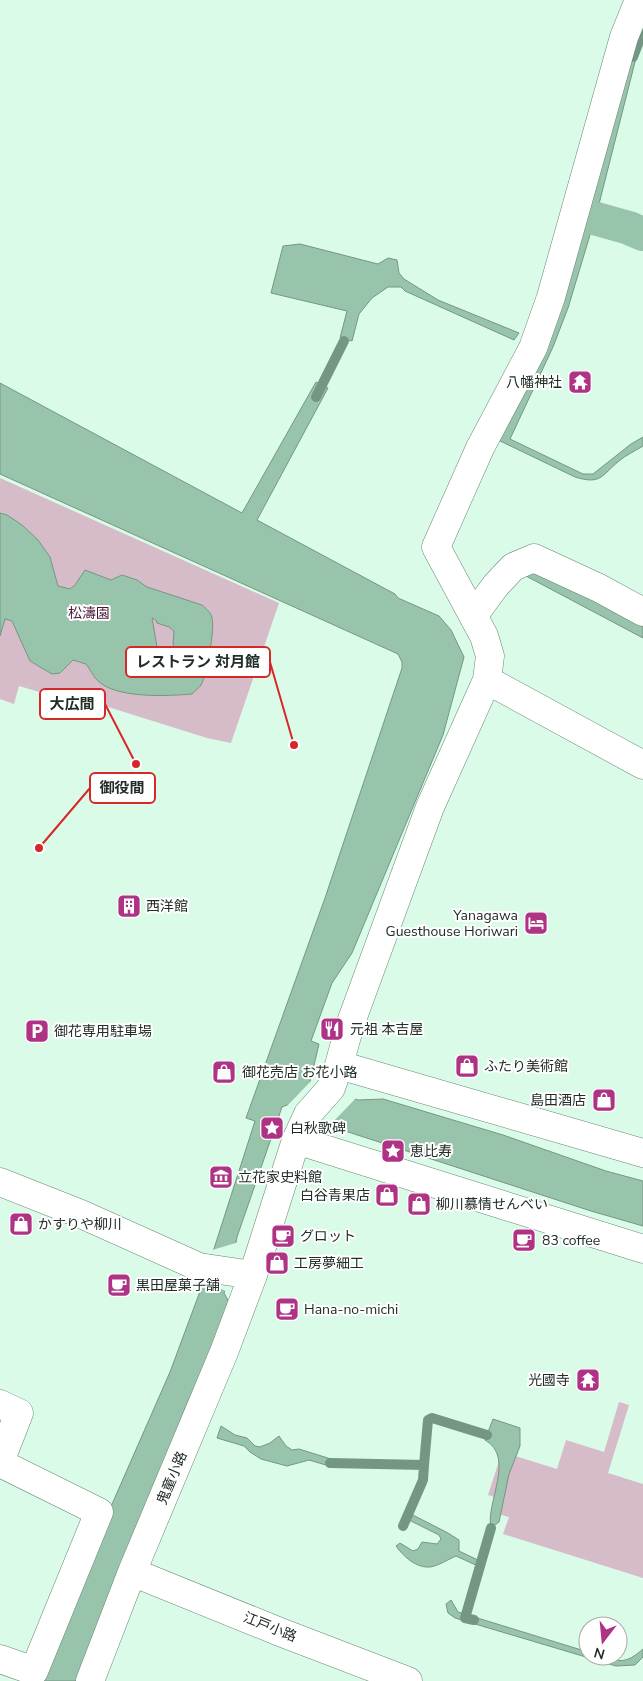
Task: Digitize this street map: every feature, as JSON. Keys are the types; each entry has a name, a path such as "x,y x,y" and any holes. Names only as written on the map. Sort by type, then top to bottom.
{"street":[{"path":"639,0 633,41 551,297 534,344 480,448 436,547 484,636 490,656 487,680 430,807 350,1025 335,1077 643,1153"},
{"path":"474,615 496,585 523,563 599,588 643,612"},
{"path":"487,680 643,765"},
{"name":"鬼童小路","path":"90,1681 132,1572 206,1398 243,1274 296,1140 308,1114 335,1077"},
{"path":"296,1140 643,1249"},
{"path":"0,1182 81,1214 204,1268 243,1274"},
{"path":"0,1404 19,1413 0,1462 99,1512 34,1671 0,1659"},
{"name":"江戸小路","path":"132,1572 408,1681"}],"green space":[{"name":"松濤園","path":"0,478 279,603 231,743 207,738 86,700 84,705 19,686 14,704 0,699"},
{"path":"619,1402 629,1405 608,1473 643,1484 643,1578 503,1534 509,1517 494,1513 498,1498 488,1495 502,1452 557,1469 566,1440 604,1452"}],"shaded area":[{"path":"635,43 642,46 637,54 598,208 591,216 596,225 593,225 568,308 553,347 510,439 583,474 593,474 631,444 643,437 643,446 622,459 600,478 590,480 575,477 496,439"},
{"path":"300,244 378,264 388,258 397,260 399,273 404,279 438,300 519,333 514,340 405,291 401,287 388,287 372,298 359,314 352,341 340,338 347,311 271,293 283,246"},
{"path":"316,382 328,388 257,520 395,594 398,598 439,616 451,630 464,657 443,735 352,953 332,983 311,1041 319,1044 310,1082 358,1100 383,1099 503,1135 606,1171 643,1181 643,1226 591,1211 339,1129 335,1122 287,1105 282,1107 237,1237 224,1293 231,1306 188,1401 76,1681 43,1681 109,1511 170,1372 202,1286 255,1121 246,1118 325,898 402,668 402,662 398,654 0,474 0,383 242,513"},
{"path":"0,513 7,515 22,525 38,540 50,557 58,586 70,589 85,570 111,580 122,575 137,580 147,587 202,605 211,614 213,624 210,652 201,685 192,694 182,695 142,695 116,690 105,686 97,680 86,664 73,660 60,673 52,674 30,661 12,621 5,619 0,636","holes":["152,618 157,623 174,631 173,643 176,654 173,661 161,660 155,652 157,647"]},
{"path":"532,565 643,623 643,638 526,576"},
{"path":"493,1419 520,1428 520,1446 509,1474 499,1522 491,1528 490,1518 499,1469 498,1458 494,1448 485,1440"},
{"path":"221,1426 235,1435 247,1438 255,1446 260,1447 270,1443 279,1436 286,1446 292,1450 299,1449 331,1459 329,1466 309,1460 287,1466 261,1459 244,1446 217,1438"},
{"path":"409,1513 459,1540 459,1551 482,1562 480,1567 456,1556 430,1567 420,1566 411,1561 396,1546 400,1543 413,1551 418,1549 422,1542 437,1544 441,1539 439,1535 407,1519"},
{"path":"451,1600 458,1612 578,1649 578,1655 455,1618 448,1613 446,1604"},
{"path":"643,1649 643,1657 635,1665 628,1665 628,1659"}],"pier":[{"path":"311,1081 356,1098 333,1122 287,1106"},
{"path":"239,1242 227,1292 218,1287 200,1285 209,1251"}],"waterway":[{"path":"633,57 643,31"},
{"path":"590,217 643,234"},
{"path":"316,397 344,341"},
{"path":"330,1463 424,1465 428,1420 432,1418 487,1435"},
{"path":"403,1526 423,1480 424,1465"},
{"path":"474,1620 465,1618 491,1528"}],"place":[{"name":"八幡神社","path":"580,382"},
{"name":"レストラン 対月館","path":"294,745"},
{"name":"大広間","path":"136,764"},
{"name":"御役間","path":"39,848"},
{"name":"西洋館","path":"129,906"},
{"name":"Yanagawa Guesthouse Horiwari","path":"536,923"},
{"name":"元祖 本吉屋","path":"332,1029"},
{"name":"御花専用駐車場","path":"37,1031"},
{"name":"ふたり美術館","path":"467,1066"},
{"name":"御花売店 お花小路","path":"224,1072"},
{"name":"島田酒店","path":"604,1100"},
{"name":"白秋歌碑","path":"272,1128"},
{"name":"恵比寿","path":"393,1151"},
{"name":"立花家史料館","path":"221,1177"},
{"name":"白谷青果店","path":"387,1195"},
{"name":"柳川慕情せんべい","path":"419,1204"},
{"name":"かすりや柳川","path":"21,1224"},
{"name":"グロット","path":"283,1236"},
{"name":"83 coffee","path":"524,1240"},
{"name":"工房夢細工","path":"277,1263"},
{"name":"黒田屋菓子舗","path":"119,1285"},
{"name":"Hana-no-michi","path":"287,1309"},
{"name":"光國寺","path":"588,1380"}]}
